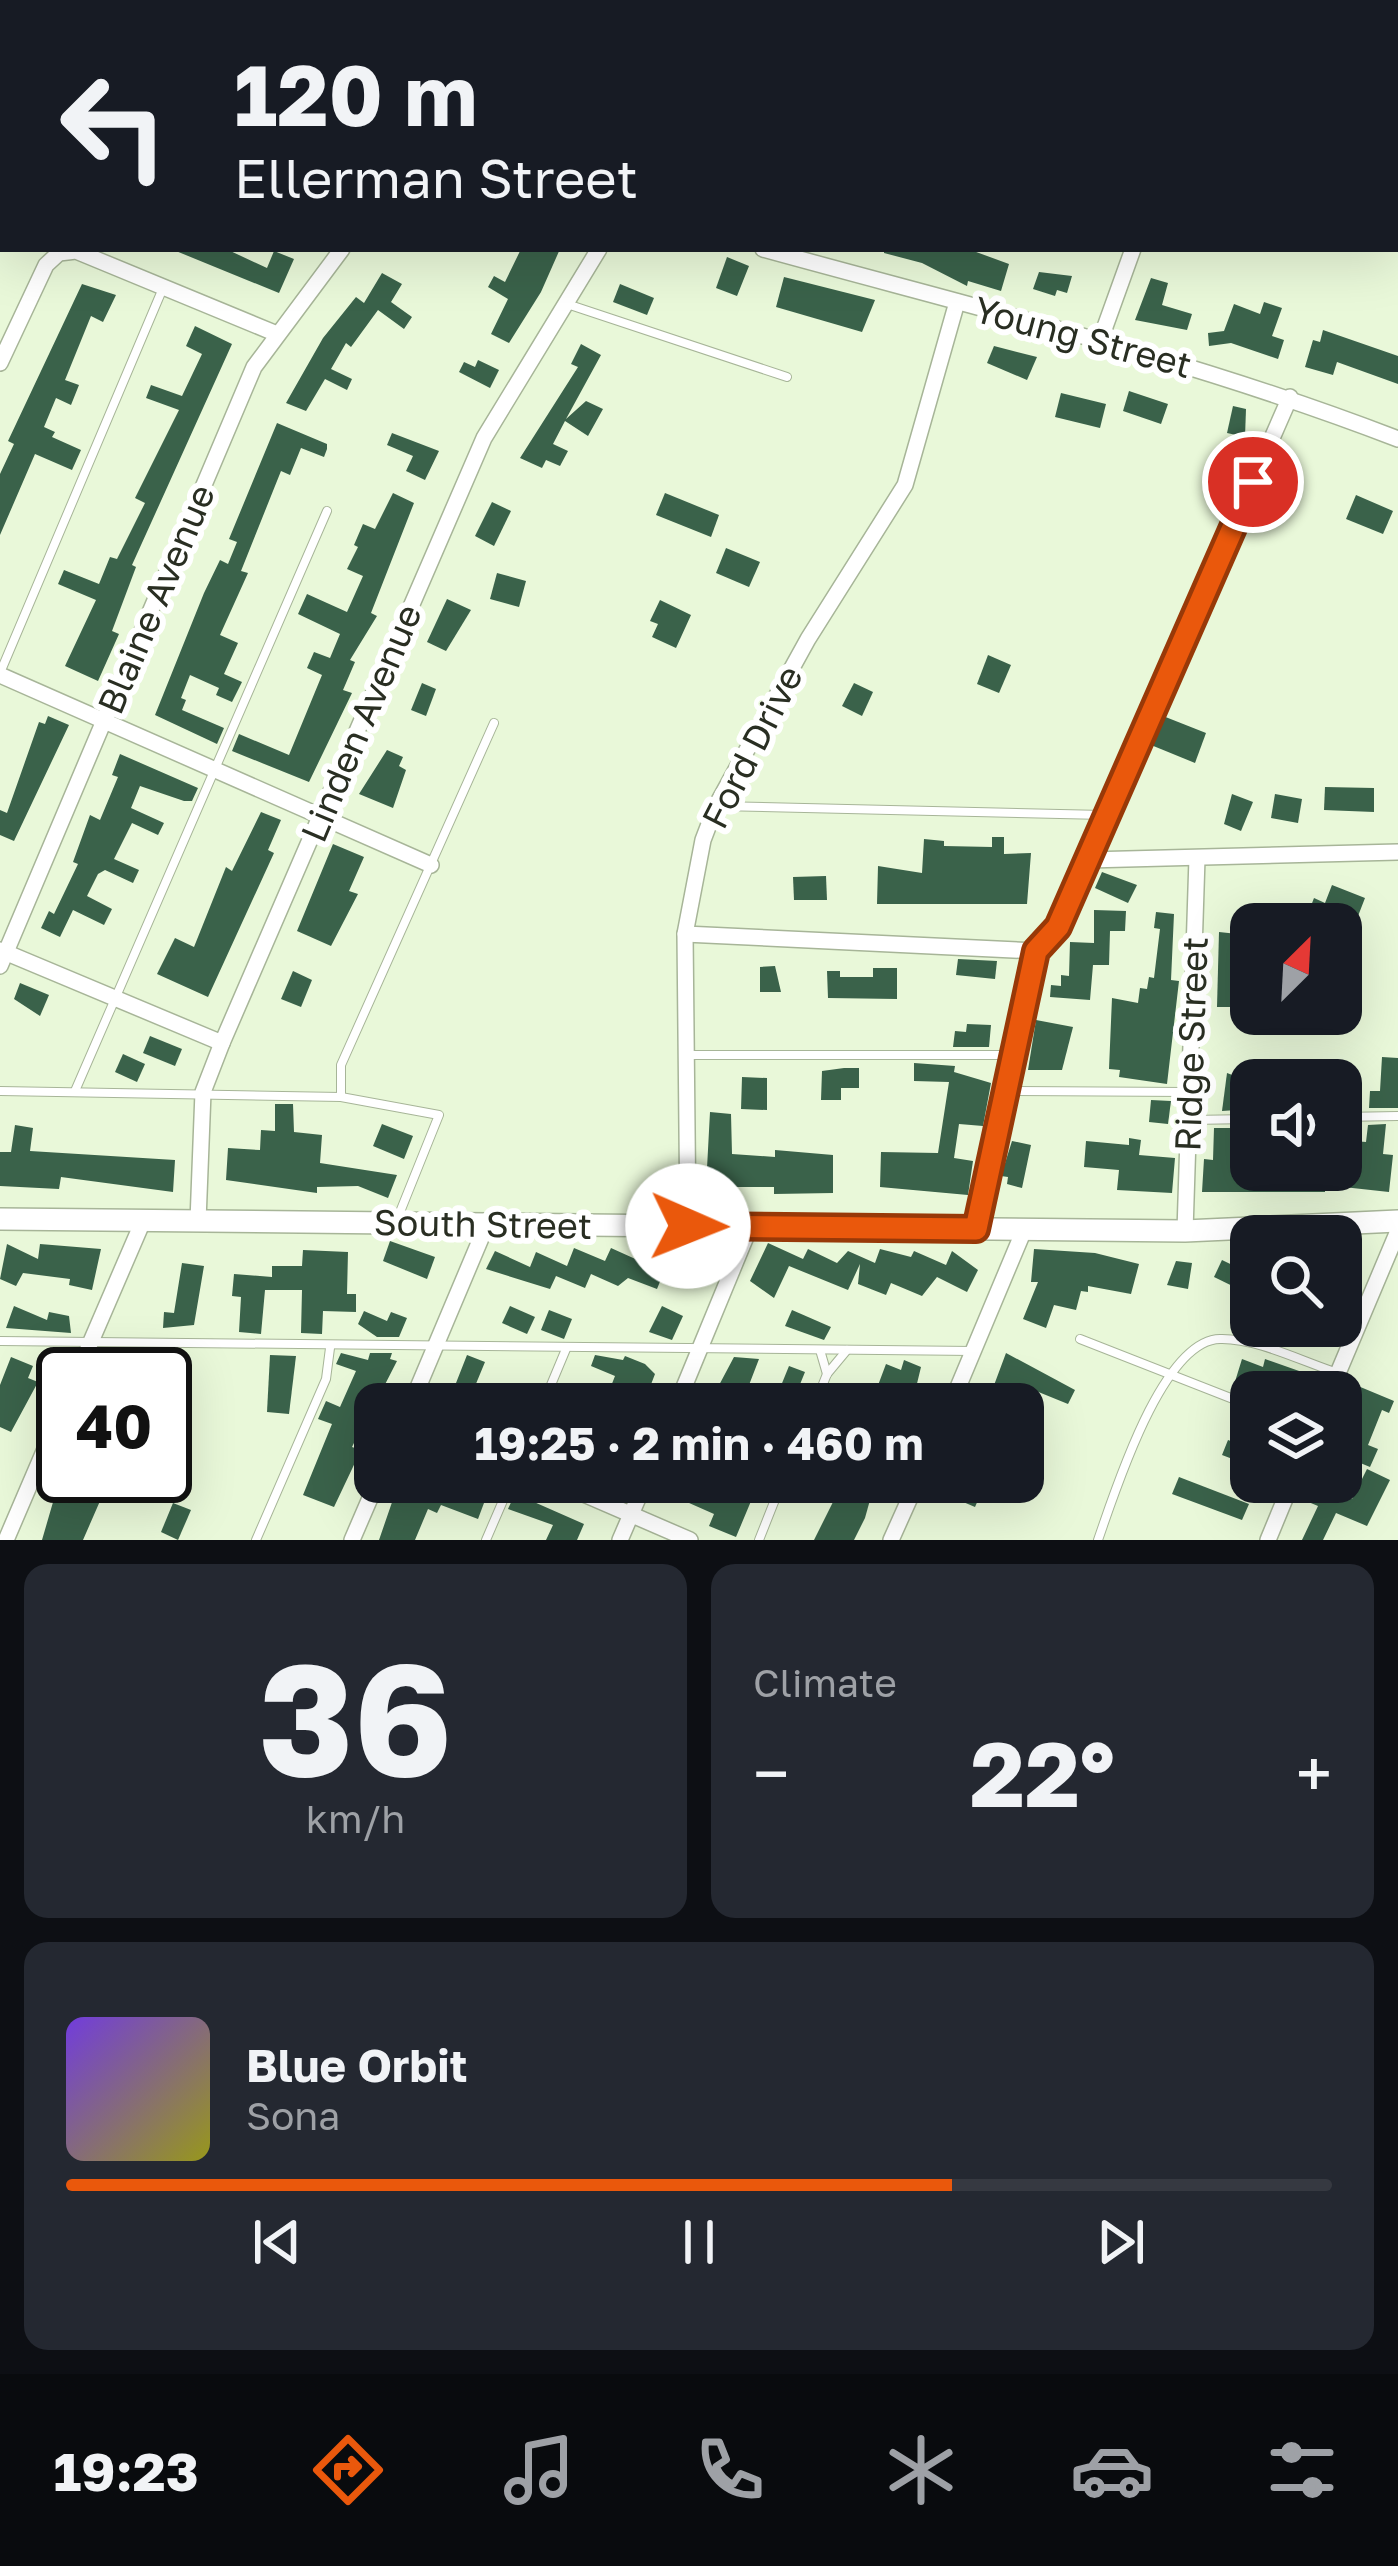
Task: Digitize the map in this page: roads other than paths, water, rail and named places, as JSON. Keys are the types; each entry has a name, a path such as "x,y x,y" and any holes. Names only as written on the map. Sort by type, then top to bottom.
{"street":[{"name":"Blaine Avenue","path":"2,956 254,367 341,252"},
{"name":"Linden Avenue","path":"198,1221 203,1092 223,1043 484,438 597,252"},
{"name":"Young Street","path":"775,252 1101,338 1290,397 1398,439"},
{"path":"1101,338 1132,252"},
{"path":"0,363 35,282 59,254 96,256 277,334"},
{"name":"Ford Drive","path":"688,1226 685,934 703,840 716,806 808,639 905,485 957,302"},
{"path":"976,1229 1036,951 1058,927 1290,397"},
{"path":"0,674 431,866"},
{"path":"1088,860 1398,852"},
{"name":"Ridge Street","path":"1185,1231 1197,858"},
{"path":"685,934 1036,951"},
{"path":"2,956 223,1043"},
{"name":"South Street","path":"0,1219 1185,1231 1398,1221"},
{"path":"89,1345 143,1221"},
{"path":"420,1383 487,1224"},
{"path":"686,1383 750,1227"},
{"path":"960,1383 1024,1230"},
{"path":"1339,1371 1398,1231"},
{"path":"6,1540 36,1470"},
{"path":"352,1540 368,1503"},
{"path":"606,1503 691,1540"},
{"path":"620,1540 636,1503"},
{"path":"891,1540 907,1503"},
{"path":"1268,1540 1283,1503"}],"lane":[{"path":"0,674 164,285"},
{"path":"566,304 787,377"},
{"path":"74,1091 327,511"},
{"path":"341,1097 341,1065 494,723"},
{"path":"716,806 1108,815"},
{"path":"686,1055 1015,1055"},
{"path":"1009,1090 1190,1092"},
{"path":"0,1091 341,1097 439,1114 396,1223"},
{"path":"1362,1117 1398,1116"},
{"path":"1189,1120 1230,1119"},
{"path":"1098,1540 1123,1471 1169,1375 1188,1352 1214,1339 1232,1339 1332,1371"},
{"path":"1080,1340 1230,1398"},
{"path":"0,1341 330,1348 974,1351"},
{"path":"256,1540 326,1379 330,1348"},
{"path":"552,1383 566,1349"},
{"path":"820,1350 827,1374"},
{"path":"823,1383 847,1350"},
{"path":"486,1540 502,1503"},
{"path":"759,1540 774,1503"}]}
